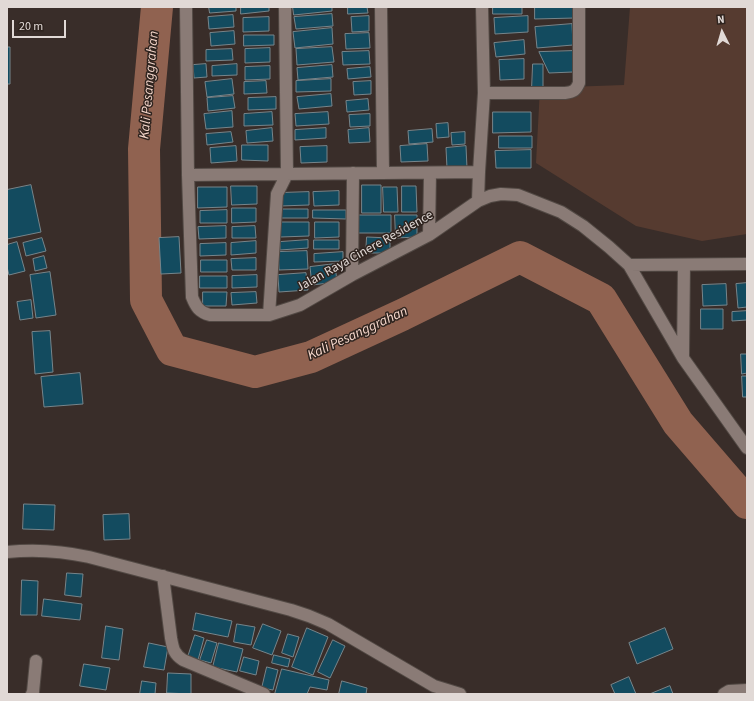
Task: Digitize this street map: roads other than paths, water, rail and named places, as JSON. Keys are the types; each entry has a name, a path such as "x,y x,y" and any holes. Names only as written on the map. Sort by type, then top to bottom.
{"street":[{"name":"Jalan Raya Cinere Residence","path":"186,7 188,175 192,297 196,306 203,313 210,315 269,315 300,305 352,275 429,235 478,201 490,196 501,194 518,195 560,212 583,226 629,265 683,358 747,448"},
{"path":"269,315 277,194 287,174 285,7"},
{"path":"381,7 382,173"},
{"path":"478,201 484,93 482,7"},
{"path":"484,93 565,93 572,92 577,89 579,83 579,7"},
{"path":"188,175 479,172"},
{"path":"352,275 353,173"},
{"path":"429,235 430,173"},
{"path":"629,265 747,264"},
{"path":"683,358 684,265"},
{"path":"7,552 35,550 71,553 163,576 309,616 328,624 433,690 460,694"},
{"path":"163,576 171,638 173,648 177,656 183,660 264,694"},
{"path":"32,694 36,661"},
{"path":"724,694 729,690 747,690"}],"waterway":[{"name":"Kali Pesanggrahan","path":"157,7 144,149 146,300 172,350 255,372 311,357 402,315 520,257 601,299 678,423 747,503"}]}
